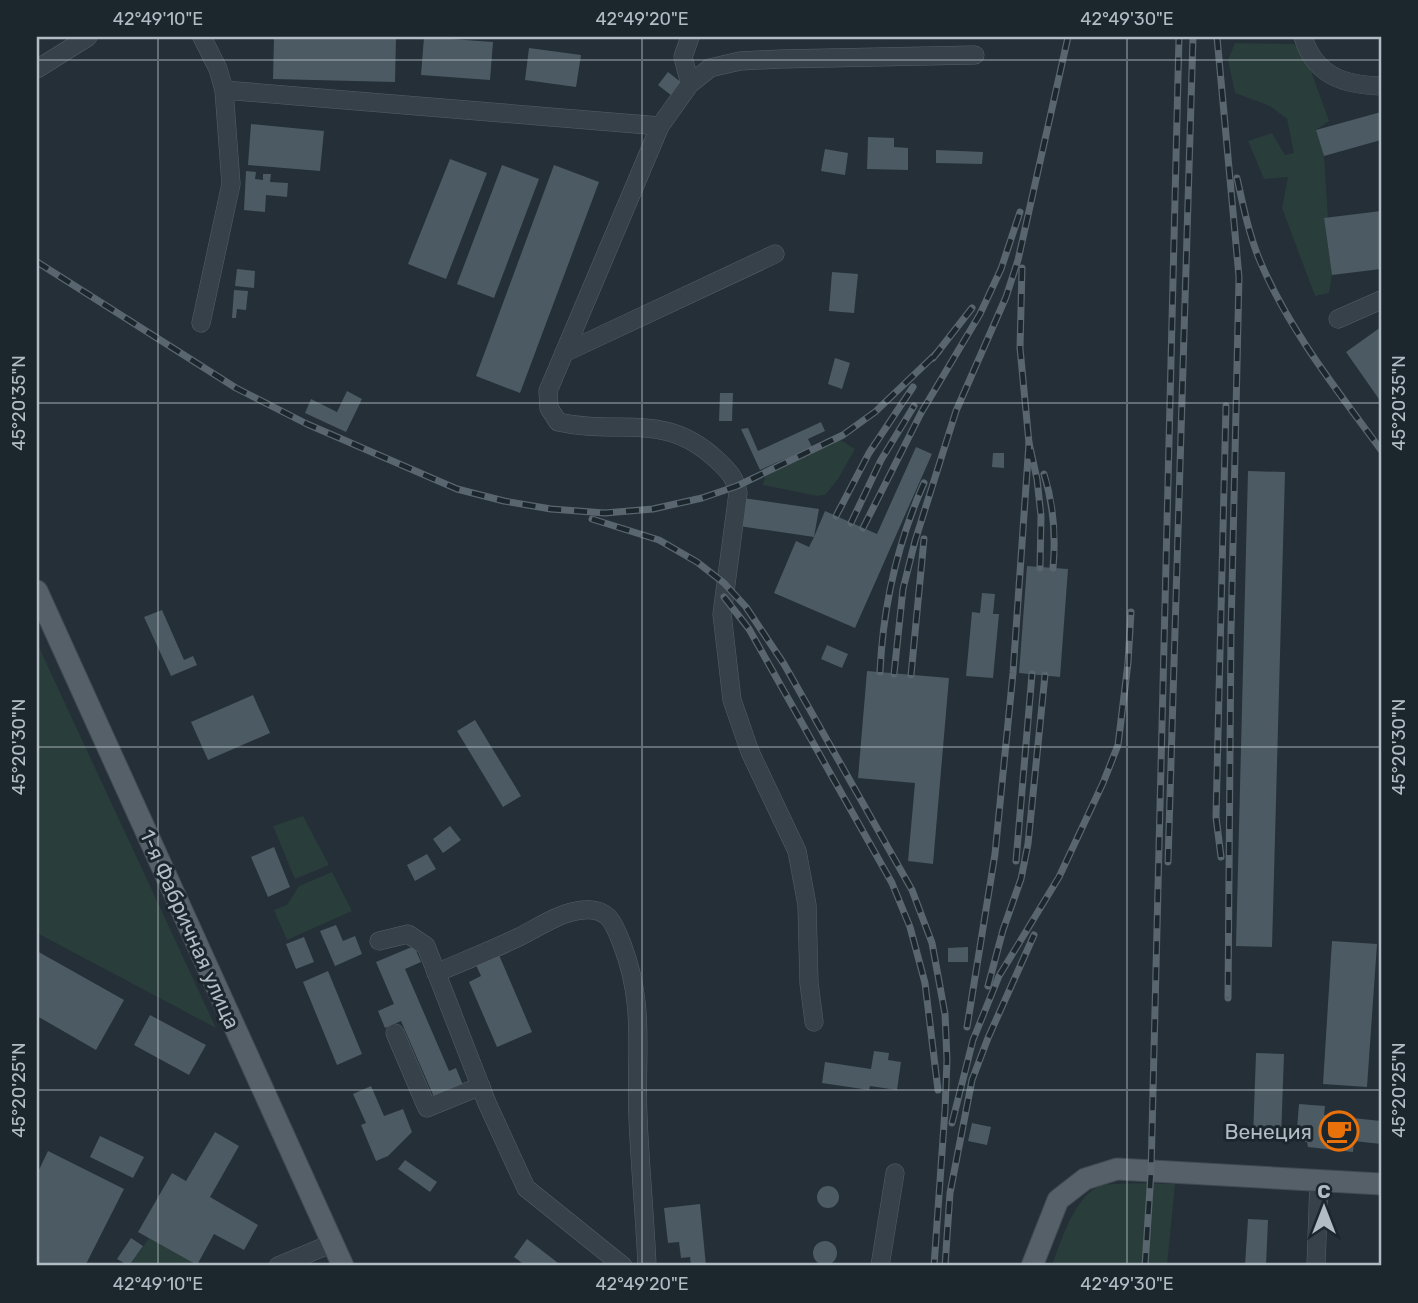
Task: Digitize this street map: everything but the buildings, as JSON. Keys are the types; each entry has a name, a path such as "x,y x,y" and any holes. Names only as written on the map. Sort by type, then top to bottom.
{"main road":[{"name":"1-я Фабричная улица","path":"37,591 343,1266"},
{"path":"1032,1266 1058,1200 1085,1180 1117,1169 1381,1184"}],"street":[{"path":"37,69 89,37"},
{"path":"201,323 230,184 225,90 202,37"},
{"path":"690,37 683,57 690,84"},
{"path":"1303,37 1310,53 1331,77 1349,83 1381,86"},
{"path":"814,1022 809,983 807,905 797,850 750,752 732,700 722,614 737,486 726,468 700,445 670,431 645,427 578,426 558,422 549,408 548,391 660,126 690,84 710,68 740,61 975,55"},
{"path":"225,90 660,126"},
{"path":"564,353 775,254"},
{"path":"1338,319 1381,300"},
{"path":"436,973 560,916 584,909 603,913 613,919 632,969 638,1008 638,1108 647,1266"},
{"path":"379,941 408,934 426,946 481,1086 526,1188 622,1266"},
{"path":"395,1033 428,1108 481,1086"},
{"path":"880,1266 894,1173"},
{"path":"1316,1266 1319,1181"},
{"path":"280,1266 332,1243"}],"green space":[{"path":"1235,43 1294,44 1306,57 1329,121 1316,130 1324,156 1328,218 1324,219 1332,275 1329,293 1315,296 1282,208 1288,177 1264,179 1248,141 1272,133 1285,155 1294,153 1287,119 1270,106 1235,93 1228,60"},
{"path":"839,439 855,449 838,479 825,495 817,496 763,485 765,476"},
{"path":"37,643 216,1028 37,933"},
{"path":"303,816 329,865 295,879 273,826"},
{"path":"332,872 352,911 287,940 274,910 287,905 299,886"},
{"path":"1135,1183 1175,1184 1167,1266 1052,1266 1075,1211 1089,1193 1098,1187"},
{"path":"149,1238 197,1265 202,1266 130,1266"}],"railway":[{"path":"894,674 903,589 915,541 956,411 1006,297 1018,260 1068,37"},
{"path":"1145,1266 1151,1172 1179,37"},
{"path":"1168,862 1193,37"},
{"path":"1217,37 1239,277 1231,632 1228,998"},
{"path":"1237,178 1260,261 1285,311 1315,359 1381,450"},
{"path":"863,528 921,413 980,314 1001,269 1020,212"},
{"path":"37,262 236,388 307,424 457,489 551,509 605,513 653,509 702,498 737,486 843,435 875,412 939,351"},
{"path":"1022,268 1020,348 1029,443 1041,516 1040,568"},
{"path":"933,358 972,308"},
{"path":"836,516 869,453 913,387"},
{"path":"851,523 881,460 914,406"},
{"path":"1221,857 1216,817 1226,406"},
{"path":"967,1027 995,854 1013,673 1029,443"},
{"path":"1044,474 1053,521 1053,568"},
{"path":"880,672 884,623 893,576 906,529 924,483"},
{"path":"592,519 659,540 697,562 724,583 746,607 784,664 912,890 932,943 945,1014 945,1110 934,1266"},
{"path":"911,675 924,539"},
{"path":"724,597 749,629 892,883 910,927 925,983 938,1090"},
{"path":"952,1123 973,1040 999,976 1059,877 1118,745 1131,612"},
{"path":"1016,861 1032,674"},
{"path":"988,986 1003,930 1021,879 1028,844 1045,675"},
{"path":"945,1266 950,1193 972,1080 1034,935"}],"place":[{"name":"Венеция","path":"1339,1131"}]}
